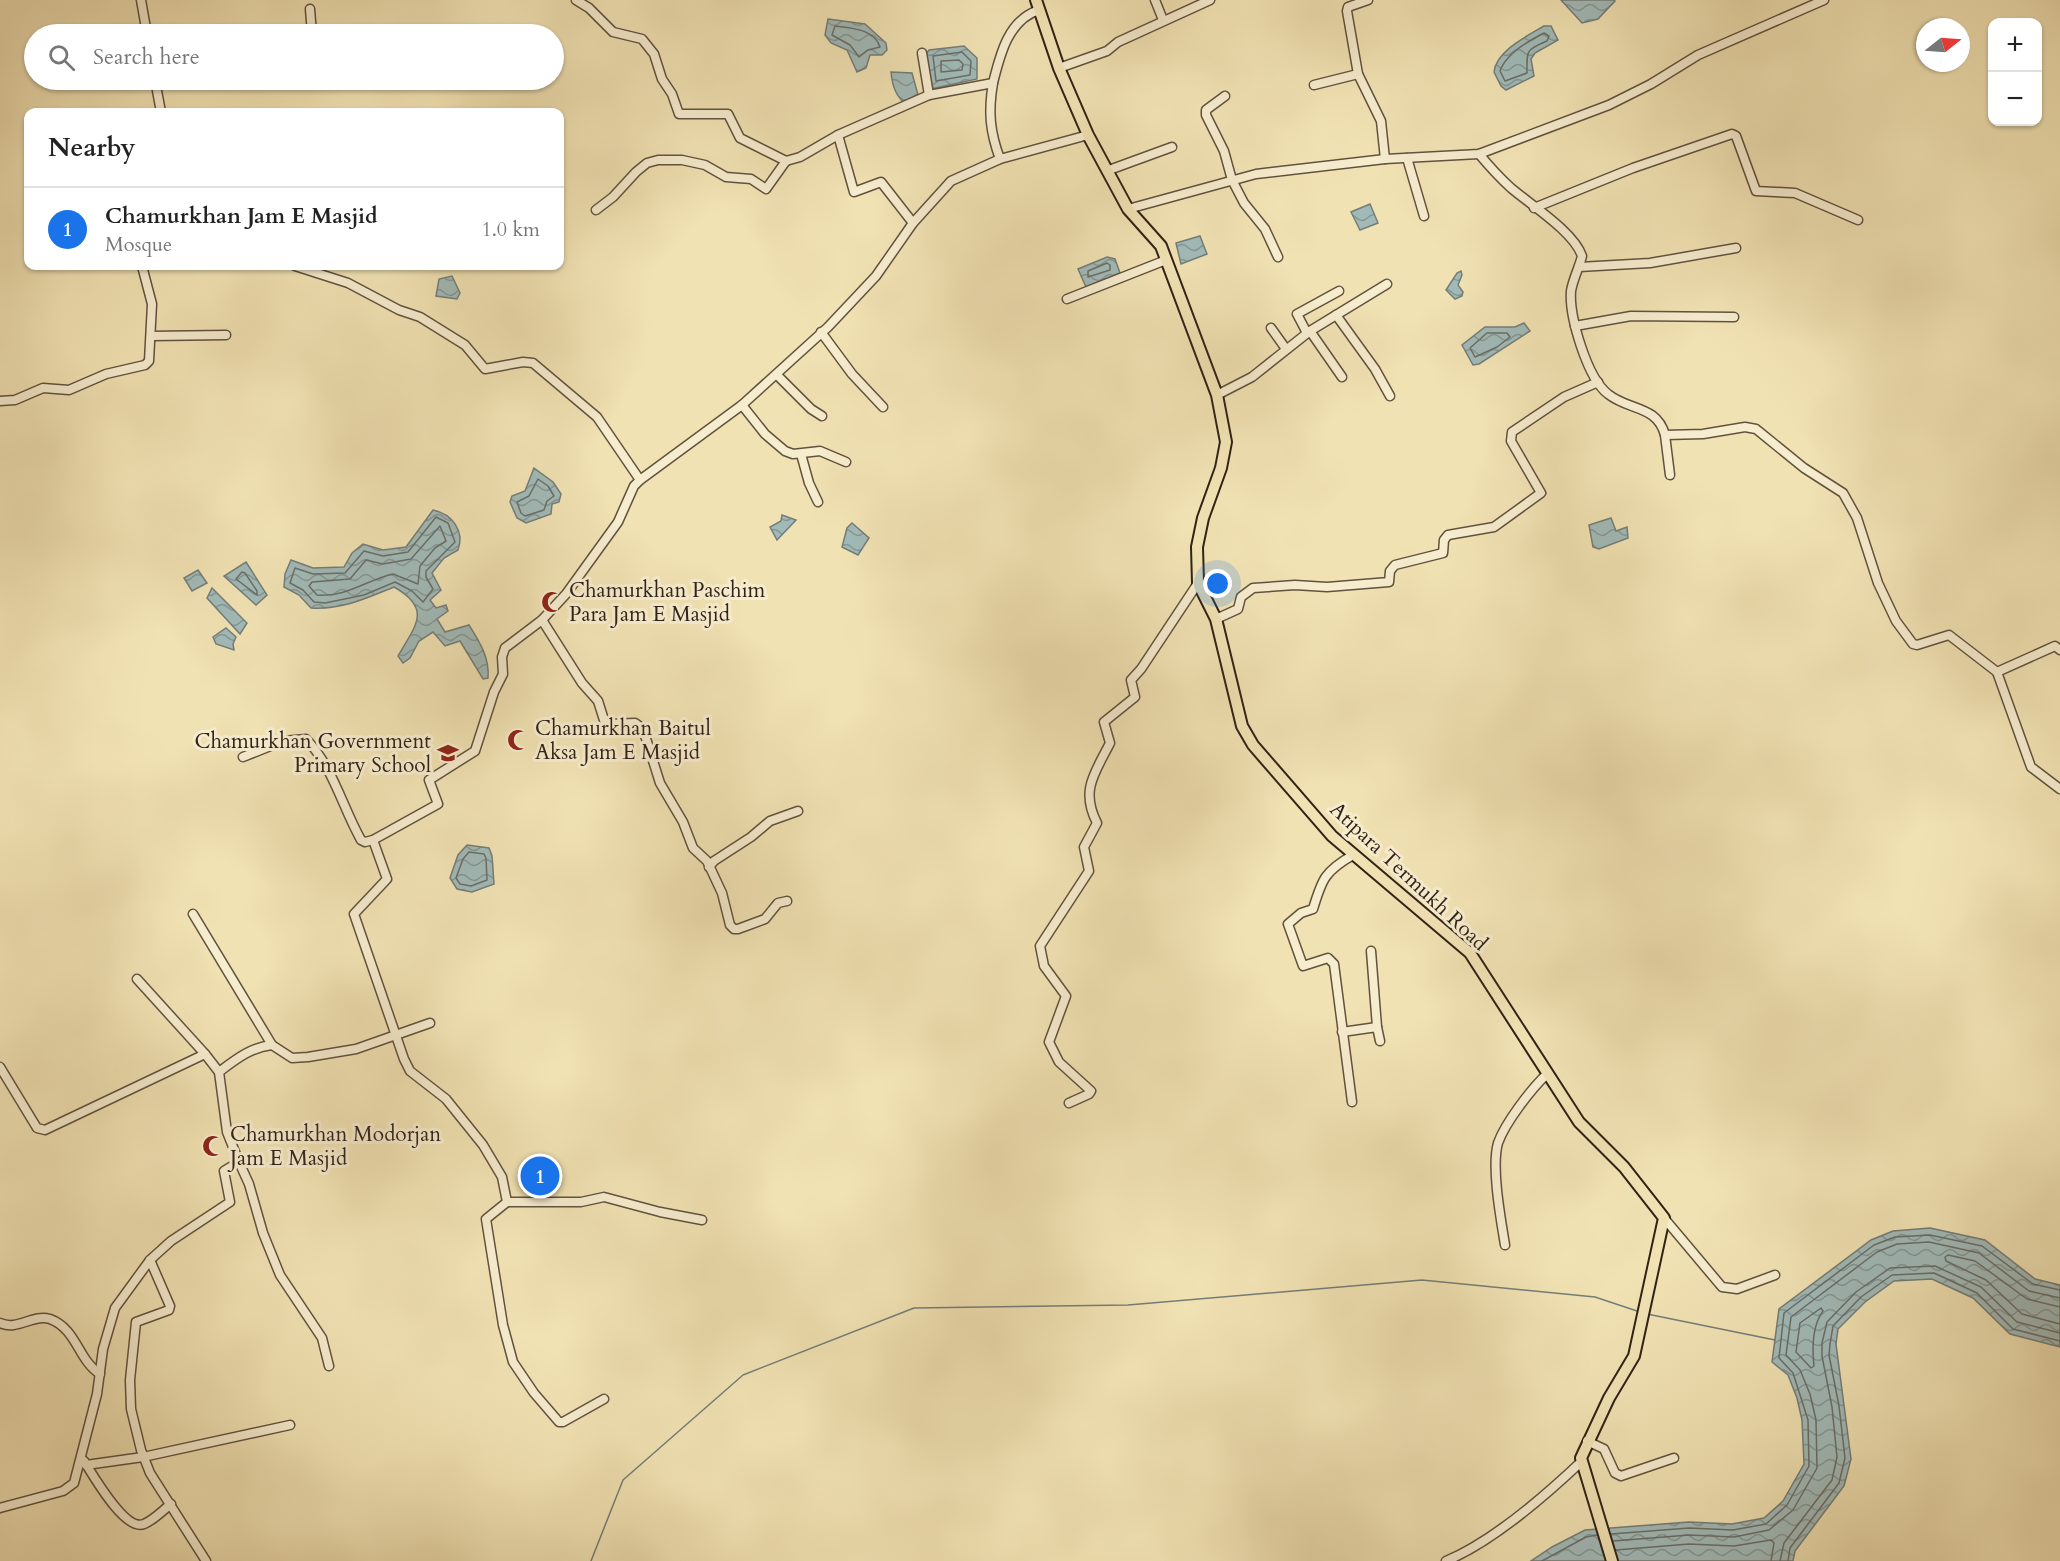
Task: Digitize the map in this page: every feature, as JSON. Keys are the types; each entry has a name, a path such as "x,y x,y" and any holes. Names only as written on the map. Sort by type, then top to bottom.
{"main road":[{"name":"Atipara Termukh Road","path":"1038,5 1059,68 1088,135 1109,170 1128,209 1161,246 1217,395 1226,442 1221,468 1203,518 1197,547 1198,583 1216,619 1242,726 1253,745 1332,836 1470,953 1579,1122 1624,1167 1664,1218"},
{"path":"1612,1561 1582,1461 1587,1441 1636,1349 1664,1218"}],"street":[{"path":"141,0 145,24"},
{"path":"576,0 589,8 613,32 642,39 654,54 679,114 728,114 740,138 786,161"},
{"path":"1155,0 1163,20"},
{"path":"1059,68 1107,51 1118,42 1210,0"},
{"path":"1368,0 1348,7 1347,11 1358,74 1381,121 1385,159"},
{"path":"1128,209 1232,180 1315,166 1385,159 1479,154 1609,105 1651,84 1698,55 1824,0"},
{"path":"1000,159 991,136 989,120 993,83 1001,54 1018,23 1038,5"},
{"path":"310,9 311,24"},
{"path":"922,53 929,95"},
{"path":"1314,85 1358,74"},
{"path":"596,210 647,163 682,160 705,165 726,177 751,179 766,189 786,161 800,157 838,135 929,95 993,83"},
{"path":"157,90 160,108"},
{"path":"1225,96 1206,110 1206,115 1224,151 1232,180 1244,203 1265,229 1278,257"},
{"path":"1534,208 1633,168 1732,134 1736,136 1756,191 1795,193 1858,220"},
{"path":"838,135 854,192 881,182 913,223"},
{"path":"243,757 283,741 306,739 327,764 345,810 361,840 365,842 373,840 438,804 430,778 475,751 494,692 503,674 502,653 542,620 566,594 618,522 634,486 742,405 777,375 876,276 913,223 951,181 1000,159 1088,135"},
{"path":"1109,170 1172,147"},
{"path":"1479,154 1534,208 1577,245 1582,256 1571,294 1575,326 1598,382 1610,396 1656,417 1665,435 1670,475"},
{"path":"1407,158 1424,216"},
{"path":"1579,267 1650,263 1736,248"},
{"path":"1067,299 1166,260"},
{"path":"0,401 15,400 43,388 69,390 106,375 145,365 149,361 152,304 143,270"},
{"path":"307,270 348,283 399,310 420,318 465,345 485,369 523,362 533,363 597,417 640,480"},
{"path":"1217,395 1252,377 1308,332 1387,284"},
{"path":"1339,291 1297,314 1342,377"},
{"path":"1336,315 1375,369 1390,396"},
{"path":"1575,326 1631,316 1734,317"},
{"path":"1271,328 1286,349"},
{"path":"821,332 852,374 883,407"},
{"path":"151,336 226,335"},
{"path":"777,375 822,416"},
{"path":"1216,619 1238,609 1241,597 1253,588 1295,585 1328,587 1389,582 1390,571 1395,565 1443,553 1445,537 1494,527 1541,493 1511,441 1512,432 1564,397 1598,382"},
{"path":"742,405 779,447 793,454 820,451 846,462"},
{"path":"1665,435 1703,434 1745,427 1756,429 1804,468 1843,493 1851,503 1878,583 1904,635 1917,645 1949,635 1997,672 2031,767 2060,789"},
{"path":"801,454 809,483 818,502"},
{"path":"1070,1102 1091,1091 1059,1062 1049,1042 1066,996 1044,966 1040,946 1089,871 1084,847 1097,823 1089,809 1087,797 1095,773 1110,742 1104,722 1135,697 1131,680 1141,669 1198,583"},
{"path":"542,620 582,683 598,701 604,720 610,724 635,723 644,729 660,783 683,822 693,848 707,861 722,893 730,926 734,929 765,919 778,903 787,901"},
{"path":"1997,672 2055,646 2060,650"},
{"path":"709,867 770,821 798,811"},
{"path":"373,840 387,879 354,914 410,1071 446,1099 494,1160 502,1177 507,1202"},
{"path":"1352,1102 1332,960 1328,958 1303,966 1288,924 1301,913 1313,909 1324,876 1333,867 1353,855"},
{"path":"193,914 272,1044 292,1058 356,1049 430,1023"},
{"path":"1371,951 1380,1041"},
{"path":"137,979 206,1054 219,1072 227,1132 249,1184 263,1233 280,1275 322,1338 329,1366"},
{"path":"1342,1032 1377,1027"},
{"path":"219,1072 243,1054 272,1044"},
{"path":"0,1067 37,1128 45,1130 206,1054"},
{"path":"1505,1245 1498,1200 1498,1143 1516,1112 1547,1074"},
{"path":"0,1508 63,1491 74,1483 84,1462 103,1348 115,1308 150,1260 190,1228 229,1204 224,1171 239,1162"},
{"path":"604,1399 559,1422 534,1393 513,1362 503,1325 486,1219 507,1202 580,1202 604,1197 650,1210 702,1220"},
{"path":"1664,1218 1722,1287 1737,1289 1776,1275"},
{"path":"150,1260 170,1306 169,1310 138,1320 135,1326 130,1380 131,1408 143,1457 150,1473 206,1561"},
{"path":"0,1323 9,1326 37,1318 53,1321 68,1331 91,1368 100,1374"},
{"path":"84,1462 143,1457 290,1425"},
{"path":"1587,1441 1604,1449 1615,1473 1621,1476 1674,1458"},
{"path":"1446,1561 1459,1556 1510,1520 1582,1461"},
{"path":"84,1462 115,1508 137,1525 143,1525 171,1504"}],"water":[{"path":"1561,0 1615,1 1598,19 1582,23"},
{"path":"828,19 865,24 886,43 887,50 882,55 870,55 866,68 857,72 847,50 831,43 825,35"},
{"path":"1544,26 1551,26 1558,40 1535,53 1531,59 1534,76 1506,90 1501,86 1494,72 1500,57 1521,39"},
{"path":"964,46 977,58 977,79 931,89 926,54 929,50"},
{"path":"891,72 912,73 918,95 905,103 895,89"},
{"path":"1370,204 1378,223 1360,230 1351,212"},
{"path":"1200,236 1207,254 1181,264 1176,243"},
{"path":"1107,257 1115,259 1120,273 1086,287 1078,269"},
{"path":"1461,271 1462,275 1458,285 1463,292 1462,296 1455,299 1446,290 1457,273"},
{"path":"452,276 460,293 457,299 436,296 439,279"},
{"path":"1524,323 1530,331 1479,364 1473,365 1462,345 1485,327 1515,327"},
{"path":"534,468 553,482 561,494 559,502 552,504 551,514 526,523 517,518 510,502 512,496 525,491"},
{"path":"433,510 451,519 458,530 460,543 458,550 444,558 432,573 441,590 430,600 436,608 446,605 448,611 437,619 445,632 469,625 486,657 488,678 483,679 460,641 445,646 433,632 419,641 410,658 403,663 398,656 414,627 417,611 406,595 394,587 354,602 333,607 311,608 299,595 284,587 285,574 291,560 313,568 344,567 352,553 363,544 383,550 406,547"},
{"path":"782,515 796,520 777,540 770,527 781,521"},
{"path":"1611,518 1616,531 1627,527 1628,538 1599,549 1593,547 1589,525"},
{"path":"852,523 869,538 858,555 842,547 847,528"},
{"path":"246,562 267,595 256,605 224,576"},
{"path":"198,570 207,583 192,591 184,578"},
{"path":"212,588 247,623 240,634 207,598"},
{"path":"226,628 236,637 233,644 234,650 216,644 213,637"},
{"path":"467,845 489,848 492,856 494,884 472,892 457,889 450,878 458,855"},
{"path":"1930,1228 1985,1240 2035,1279 2060,1285 2060,1347 2010,1334 1973,1298 1932,1279 1894,1281 1865,1302 1838,1329 1836,1344 1851,1459 1844,1486 1795,1551 1793,1561 1531,1561 1585,1530 1689,1522 1732,1524 1764,1518 1783,1501 1804,1464 1802,1420 1797,1398 1788,1375 1772,1362 1779,1309 1871,1240 1893,1231"}],"waterway":[{"path":"591,1561 623,1480 743,1375 914,1308 1128,1305 1422,1280 1595,1297 1640,1312"},
{"path":"1647,1314 1775,1340"}],"place":[{"name":"Chamurkhan Paschim Para Jam E Masjid","path":"552,602"},
{"name":"Chamurkhan Baitul Aksa Jam E Masjid","path":"518,740"},
{"name":"Chamurkhan Government Primary School","path":"448,753"},
{"name":"Chamurkhan Modorjan Jam E Masjid","path":"213,1146"},
{"name":"Chamurkhan Jam E Masjid","path":"540,1176"}]}
